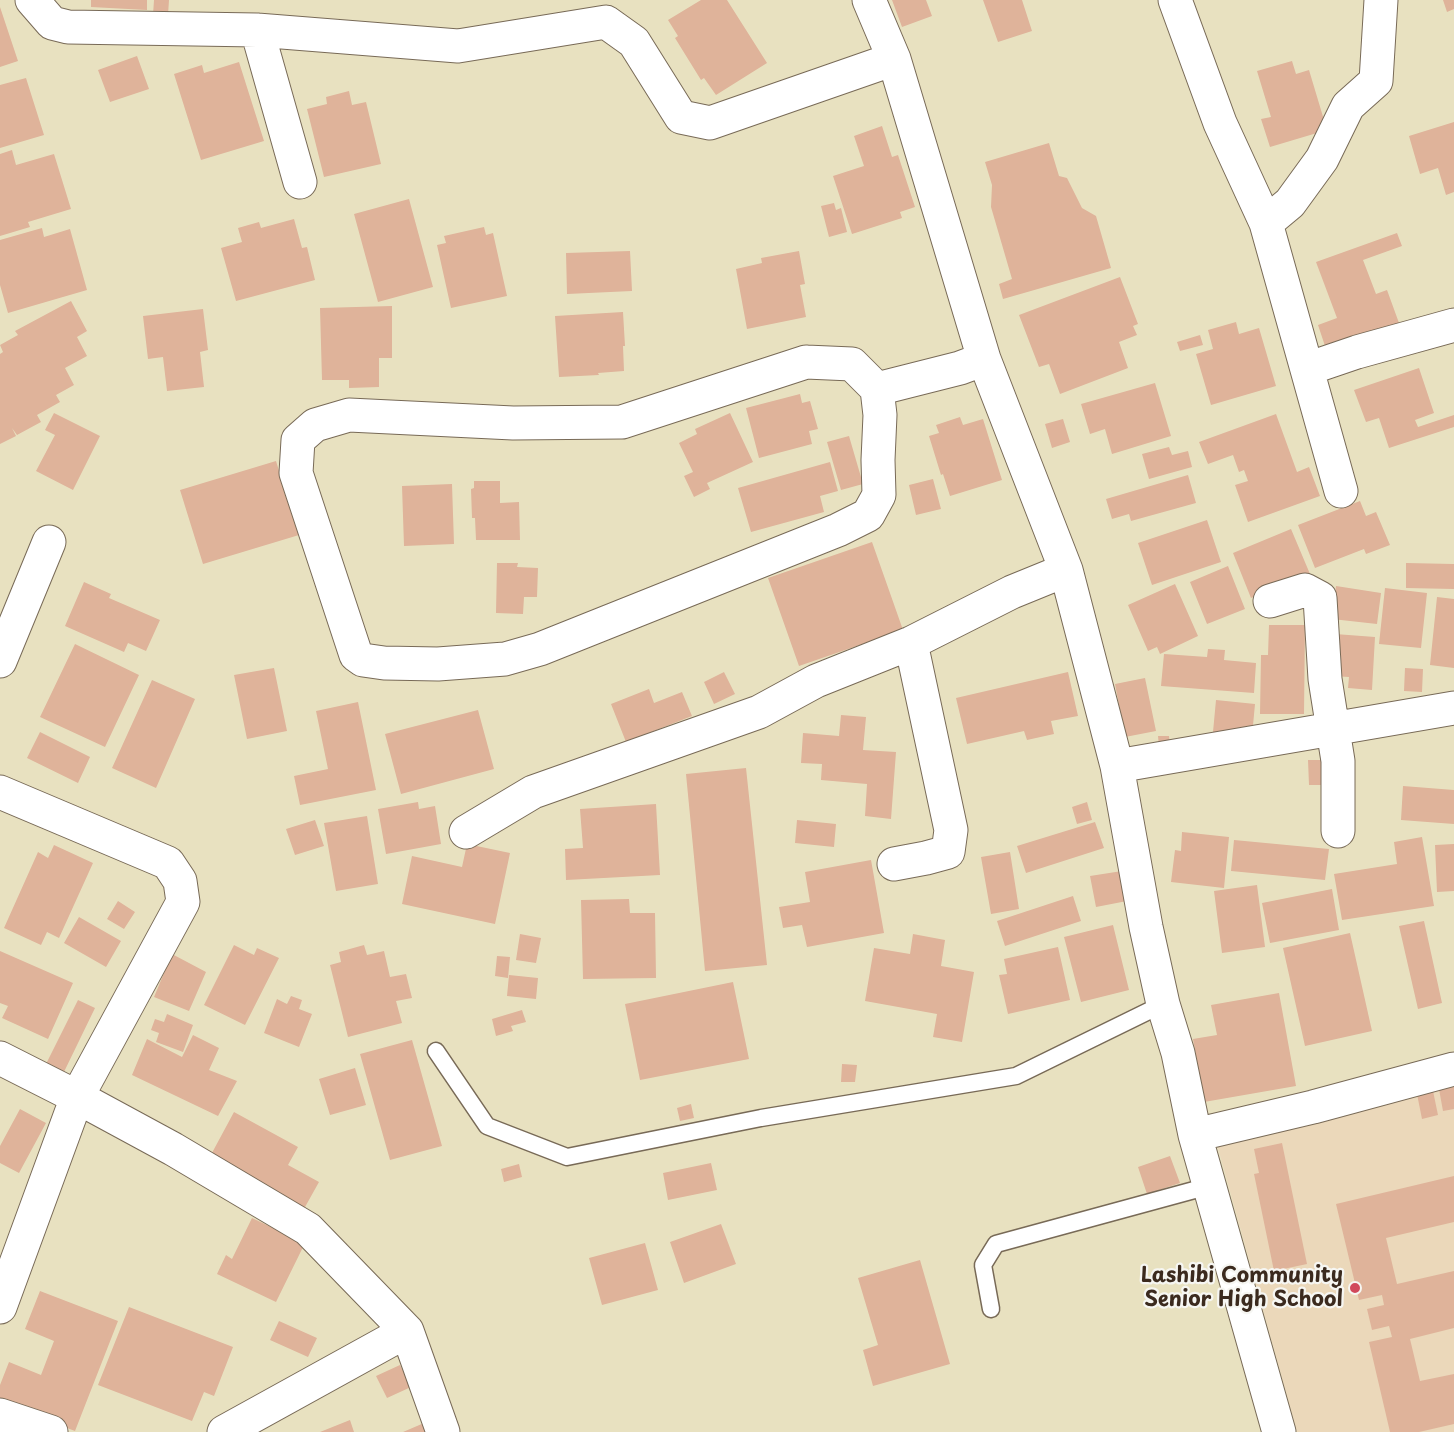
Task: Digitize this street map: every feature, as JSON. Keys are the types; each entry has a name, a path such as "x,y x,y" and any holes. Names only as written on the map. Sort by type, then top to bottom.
{"street":[{"path":"32,0 52,23 68,27 257,30 458,46 599,11 634,42 681,117 710,123 894,59"},
{"path":"869,0 894,59 984,359 1066,570 1117,766 1146,927 1178,1053 1195,1135 1279,1432"},
{"path":"1175,0 1220,123 1266,223 1341,491"},
{"path":"1266,223 1290,203 1322,159 1348,106 1376,81 1381,0"},
{"path":"257,30 300,182"},
{"path":"1307,369 1454,325"},
{"path":"877,389 960,368 984,359"},
{"path":"806,362 852,364 877,389 880,415 879,495 868,514 827,535 540,649 505,659 438,664 384,663 363,660 356,655 296,472 298,440 315,424 349,415 513,423 622,422 806,362"},
{"path":"0,661 49,542"},
{"path":"466,832 533,792 759,712 816,681 911,643 1012,592 1066,570"},
{"path":"1270,601 1305,590 1320,598 1325,679 1338,761 1338,831"},
{"path":"894,864 948,852 951,830 911,643"},
{"path":"1117,766 1454,708"},
{"path":"0,792 168,863 180,881 183,902 77,1097 0,1307"},
{"path":"0,1058 173,1149 308,1229 407,1331 443,1432"},
{"path":"1195,1135 1313,1107 1454,1069"},
{"path":"224,1432 407,1331"},
{"path":"0,1415 51,1432"}],"lane":[{"path":"436,1051 487,1126 567,1157 761,1118 1016,1076 1164,1004"},
{"path":"991,1309 983,1265 996,1244 1209,1186"}],"shaded area":[{"name":"Lashibi Community Senior High School","path":"1454,1086 1454,1432 1297,1432 1217,1144"}],"building":[{"path":"91,0 147,0 147,10 91,7"},
{"path":"154,0 169,0 168,15 153,15"},
{"path":"701,0 727,0 767,63 716,95 704,78 701,80 675,38 678,36 668,20"},
{"path":"892,0 926,0 932,16 902,27"},
{"path":"983,0 1022,0 1032,31 998,42"},
{"path":"1443,0 1454,0 1454,9 1447,12"},
{"path":"0,7 18,61 0,67"},
{"path":"137,56 149,89 110,102 98,70"},
{"path":"1292,61 1296,74 1309,70 1327,130 1270,147 1261,119 1271,117 1257,71"},
{"path":"239,62 264,141 201,160 174,74 202,65 204,73"},
{"path":"26,78 44,135 0,148 0,85"},
{"path":"349,91 352,105 366,102 381,164 324,177 307,109 327,104 326,97"},
{"path":"1454,122 1454,192 1446,195 1438,168 1420,174 1409,136"},
{"path":"882,126 892,157 898,155 915,207 900,212 902,218 852,234 833,176 864,166 854,136"},
{"path":"1049,143 1059,176 1067,178 1082,208 1096,216 1111,268 1003,299 999,284 1012,279 991,207 992,185 985,162"},
{"path":"12,150 16,165 54,154 71,209 28,222 30,227 0,236 0,154"},
{"path":"409,199 433,287 378,302 354,214"},
{"path":"834,203 836,210 841,208 847,232 829,237 821,206"},
{"path":"294,219 302,248 307,247 315,280 236,301 221,248 242,242 238,228 259,222 261,228"},
{"path":"484,227 486,235 493,233 507,296 451,308 437,245 446,243 444,236"},
{"path":"42,228 44,237 70,229 87,290 8,313 0,285 0,240"},
{"path":"1397,233 1402,246 1363,260 1376,294 1387,290 1399,323 1326,349 1318,325 1337,318 1316,262"},
{"path":"630,251 632,291 567,294 566,253"},
{"path":"799,251 805,284 800,285 806,317 747,329 736,269 762,263 761,258"},
{"path":"1120,277 1138,324 1133,326 1137,335 1119,342 1128,368 1060,394 1049,364 1039,367 1019,315"},
{"path":"71,301 87,331 77,337 87,356 65,368 74,385 56,395 60,402 37,415 41,422 17,435 12,428 16,436 0,444 0,354 3,352 0,345 18,335 15,331"},
{"path":"392,306 392,358 379,358 379,387 349,388 349,380 322,380 320,308"},
{"path":"203,309 208,350 200,352 204,387 167,391 163,357 148,359 143,316"},
{"path":"623,312 624,371 559,377 555,316"},
{"path":"1236,322 1239,334 1259,328 1276,386 1211,405 1196,354 1213,349 1208,330"},
{"path":"1200,335 1203,345 1180,351 1177,342"},
{"path":"1419,368 1434,413 1415,420 1418,427 1454,415 1454,427 1389,448 1379,418 1366,422 1354,390"},
{"path":"1155,383 1171,436 1112,454 1105,429 1090,434 1081,404"},
{"path":"800,394 802,403 810,401 818,429 809,431 812,444 759,458 746,408"},
{"path":"54,413 100,436 73,490 36,471 55,435 45,430"},
{"path":"730,413 753,462 707,483 710,489 694,497 684,476 693,472 679,443 697,434 695,429"},
{"path":"1276,414 1297,472 1309,467 1320,496 1248,522 1235,485 1248,481 1244,470 1239,472 1233,455 1208,464 1199,442"},
{"path":"960,417 963,425 983,419 1002,480 950,496 929,436 939,433 936,425"},
{"path":"1063,419 1070,442 1052,448 1045,424"},
{"path":"849,436 863,484 841,490 827,442"},
{"path":"1169,447 1172,455 1188,451 1192,467 1149,479 1142,454"},
{"path":"276,461 299,535 203,564 180,490"},
{"path":"830,462 838,491 820,496 824,512 751,532 738,488"},
{"path":"1188,475 1196,503 1131,521 1129,514 1112,519 1106,499"},
{"path":"933,479 941,509 916,515 909,485"},
{"path":"474,481 500,481 500,503 519,502 520,540 476,540 475,518 472,518 471,489 474,488"},
{"path":"452,484 454,544 404,546 402,486"},
{"path":"1360,501 1366,516 1376,512 1390,545 1366,554 1364,549 1315,568 1298,525"},
{"path":"1207,520 1221,562 1152,585 1138,543"},
{"path":"1291,529 1310,574 1251,598 1233,553"},
{"path":"872,542 903,630 799,666 768,578"},
{"path":"497,563 518,563 517,567 538,568 537,597 524,597 523,614 496,613"},
{"path":"1406,563 1454,564 1454,589 1406,588"},
{"path":"1228,566 1245,609 1207,624 1190,582"},
{"path":"84,582 111,594 109,598 160,620 146,651 128,643 124,652 65,626"},
{"path":"1175,584 1198,636 1160,654 1157,647 1148,651 1128,605"},
{"path":"1336,586 1381,593 1377,624 1332,619"},
{"path":"1385,588 1427,593 1421,648 1379,644"},
{"path":"1437,597 1454,599 1454,668 1430,665"},
{"path":"1269,625 1305,625 1304,714 1260,714 1261,655 1268,655"},
{"path":"1335,634 1375,637 1372,690 1348,688 1349,677 1332,676"},
{"path":"75,644 139,675 105,747 40,717"},
{"path":"1208,649 1225,650 1224,660 1256,663 1254,693 1161,686 1164,654 1207,657"},
{"path":"274,668 287,731 247,739 234,675"},
{"path":"1405,668 1423,669 1422,692 1404,691"},
{"path":"724,672 735,694 714,704 704,682"},
{"path":"1068,672 1078,716 1051,721 1054,734 1027,740 1024,731 967,744 956,698"},
{"path":"1145,678 1156,731 1125,737 1115,684"},
{"path":"152,680 195,699 156,788 112,768"},
{"path":"649,689 654,703 682,692 692,716 626,742 611,704"},
{"path":"1216,700 1255,704 1252,736 1213,732"},
{"path":"358,702 376,790 300,805 294,776 328,769 316,711"},
{"path":"478,710 494,769 401,794 385,734"},
{"path":"841,715 866,717 863,750 896,752 891,819 865,816 867,784 821,780 822,764 801,763 803,733 839,736"},
{"path":"40,732 90,757 78,783 27,758"},
{"path":"1158,736 1169,736 1170,746 1159,747"},
{"path":"1308,760 1325,760 1326,785 1309,785"},
{"path":"746,768 767,965 705,971 686,774"},
{"path":"1403,786 1454,790 1454,824 1401,820"},
{"path":"418,802 419,809 435,806 441,844 386,854 378,809"},
{"path":"1087,802 1092,820 1077,824 1072,807"},
{"path":"656,804 660,875 566,880 565,849 583,848 580,809"},
{"path":"367,816 378,884 336,891 324,823"},
{"path":"315,820 324,846 295,855 286,829"},
{"path":"797,820 836,824 834,847 795,843"},
{"path":"1095,822 1104,848 1026,873 1017,846"},
{"path":"1182,832 1229,837 1224,888 1171,882 1175,850 1181,851"},
{"path":"1422,837 1434,906 1342,920 1334,874 1397,864 1394,842"},
{"path":"1234,840 1329,849 1325,880 1231,871"},
{"path":"467,844 510,853 495,924 402,904 412,856 462,867"},
{"path":"1454,844 1454,891 1437,892 1435,845"},
{"path":"54,845 93,863 59,938 47,932 41,945 4,928 38,852 48,858"},
{"path":"1010,852 1019,909 991,914 981,857"},
{"path":"871,860 884,933 807,947 802,925 783,928 779,907 810,902 805,872"},
{"path":"1122,871 1127,901 1096,907 1090,876"},
{"path":"1257,885 1265,947 1222,953 1214,891"},
{"path":"1332,889 1339,930 1270,943 1262,903"},
{"path":"1073,896 1081,921 1005,946 997,921"},
{"path":"629,899 630,913 655,913 656,978 583,979 581,900"},
{"path":"118,901 135,912 124,929 107,919"},
{"path":"79,917 121,941 106,967 64,943"},
{"path":"1424,921 1442,1003 1418,1009 1399,926"},
{"path":"1113,925 1129,990 1081,1002 1064,937"},
{"path":"1350,933 1372,1031 1305,1046 1283,948"},
{"path":"520,934 541,938 536,963 516,960"},
{"path":"913,934 945,940 941,966 974,972 962,1042 933,1037 937,1014 865,1001 874,948 910,954"},
{"path":"234,945 254,955 257,948 279,958 245,1025 204,1005"},
{"path":"364,945 367,955 384,951 390,977 406,974 412,998 396,1001 402,1023 348,1037 330,965 341,962 339,952"},
{"path":"1058,947 1070,1000 1008,1014 999,975 1007,974 1004,959"},
{"path":"0,951 73,983 48,1039 2,1018 8,1006 0,1003"},
{"path":"172,954 206,972 189,1011 154,997"},
{"path":"497,956 510,957 508,978 495,976"},
{"path":"509,975 538,978 536,999 507,996"},
{"path":"733,982 749,1059 640,1080 625,1004"},
{"path":"1279,993 1296,1086 1204,1102 1193,1039 1217,1035 1211,1005"},
{"path":"291,996 302,1000 299,1009 312,1014 299,1047 264,1033 277,999 287,1004"},
{"path":"78,1000 95,1008 62,1076 44,1068"},
{"path":"522,1010 526,1022 511,1026 513,1031 496,1036 492,1019"},
{"path":"167,1014 193,1025 183,1052 156,1042 159,1033 151,1030 155,1019 164,1022"},
{"path":"193,1035 219,1048 209,1070 237,1081 218,1116 132,1075 147,1039 182,1057"},
{"path":"412,1040 442,1146 390,1160 360,1054"},
{"path":"842,1064 857,1065 855,1082 841,1082"},
{"path":"355,1068 366,1105 330,1115 319,1079"},
{"path":"1454,1086 1454,1109 1443,1111 1439,1089"},
{"path":"1433,1091 1438,1115 1422,1119 1417,1094"},
{"path":"691,1104 694,1118 680,1121 677,1108"},
{"path":"20,1109 46,1123 19,1173 0,1163 0,1146"},
{"path":"234,1112 298,1147 288,1165 319,1182 300,1216 206,1164"},
{"path":"1282,1143 1307,1264 1274,1271 1254,1174 1259,1173 1254,1149"},
{"path":"1170,1156 1180,1183 1147,1194 1138,1167"},
{"path":"711,1163 717,1190 668,1200 663,1173"},
{"path":"519,1164 522,1177 504,1182 501,1169"},
{"path":"1454,1176 1454,1222 1386,1238 1397,1284 1454,1271 1454,1328 1410,1339 1420,1381 1454,1374 1454,1424 1419,1432 1390,1432 1369,1342 1392,1337 1389,1326 1372,1330 1367,1309 1384,1305 1382,1295 1359,1300 1336,1204"},
{"path":"252,1218 305,1243 276,1302 217,1274 226,1255 232,1259"},
{"path":"721,1224 736,1264 684,1283 670,1242"},
{"path":"645,1243 658,1290 602,1305 589,1258"},
{"path":"920,1260 950,1364 873,1386 863,1350 878,1345 858,1278"},
{"path":"40,1291 118,1321 75,1431 0,1403 0,1385 9,1362 41,1375 54,1341 25,1329"},
{"path":"129,1307 233,1347 214,1396 204,1392 192,1421 98,1385"},
{"path":"279,1321 317,1338 308,1357 270,1340"},
{"path":"400,1365 411,1387 387,1398 376,1376"},
{"path":"350,1420 354,1432 320,1432"},
{"path":"424,1423 428,1432 403,1432"}],"place":[{"name":"Lashibi Community Senior High School","path":"1355,1288"}]}
